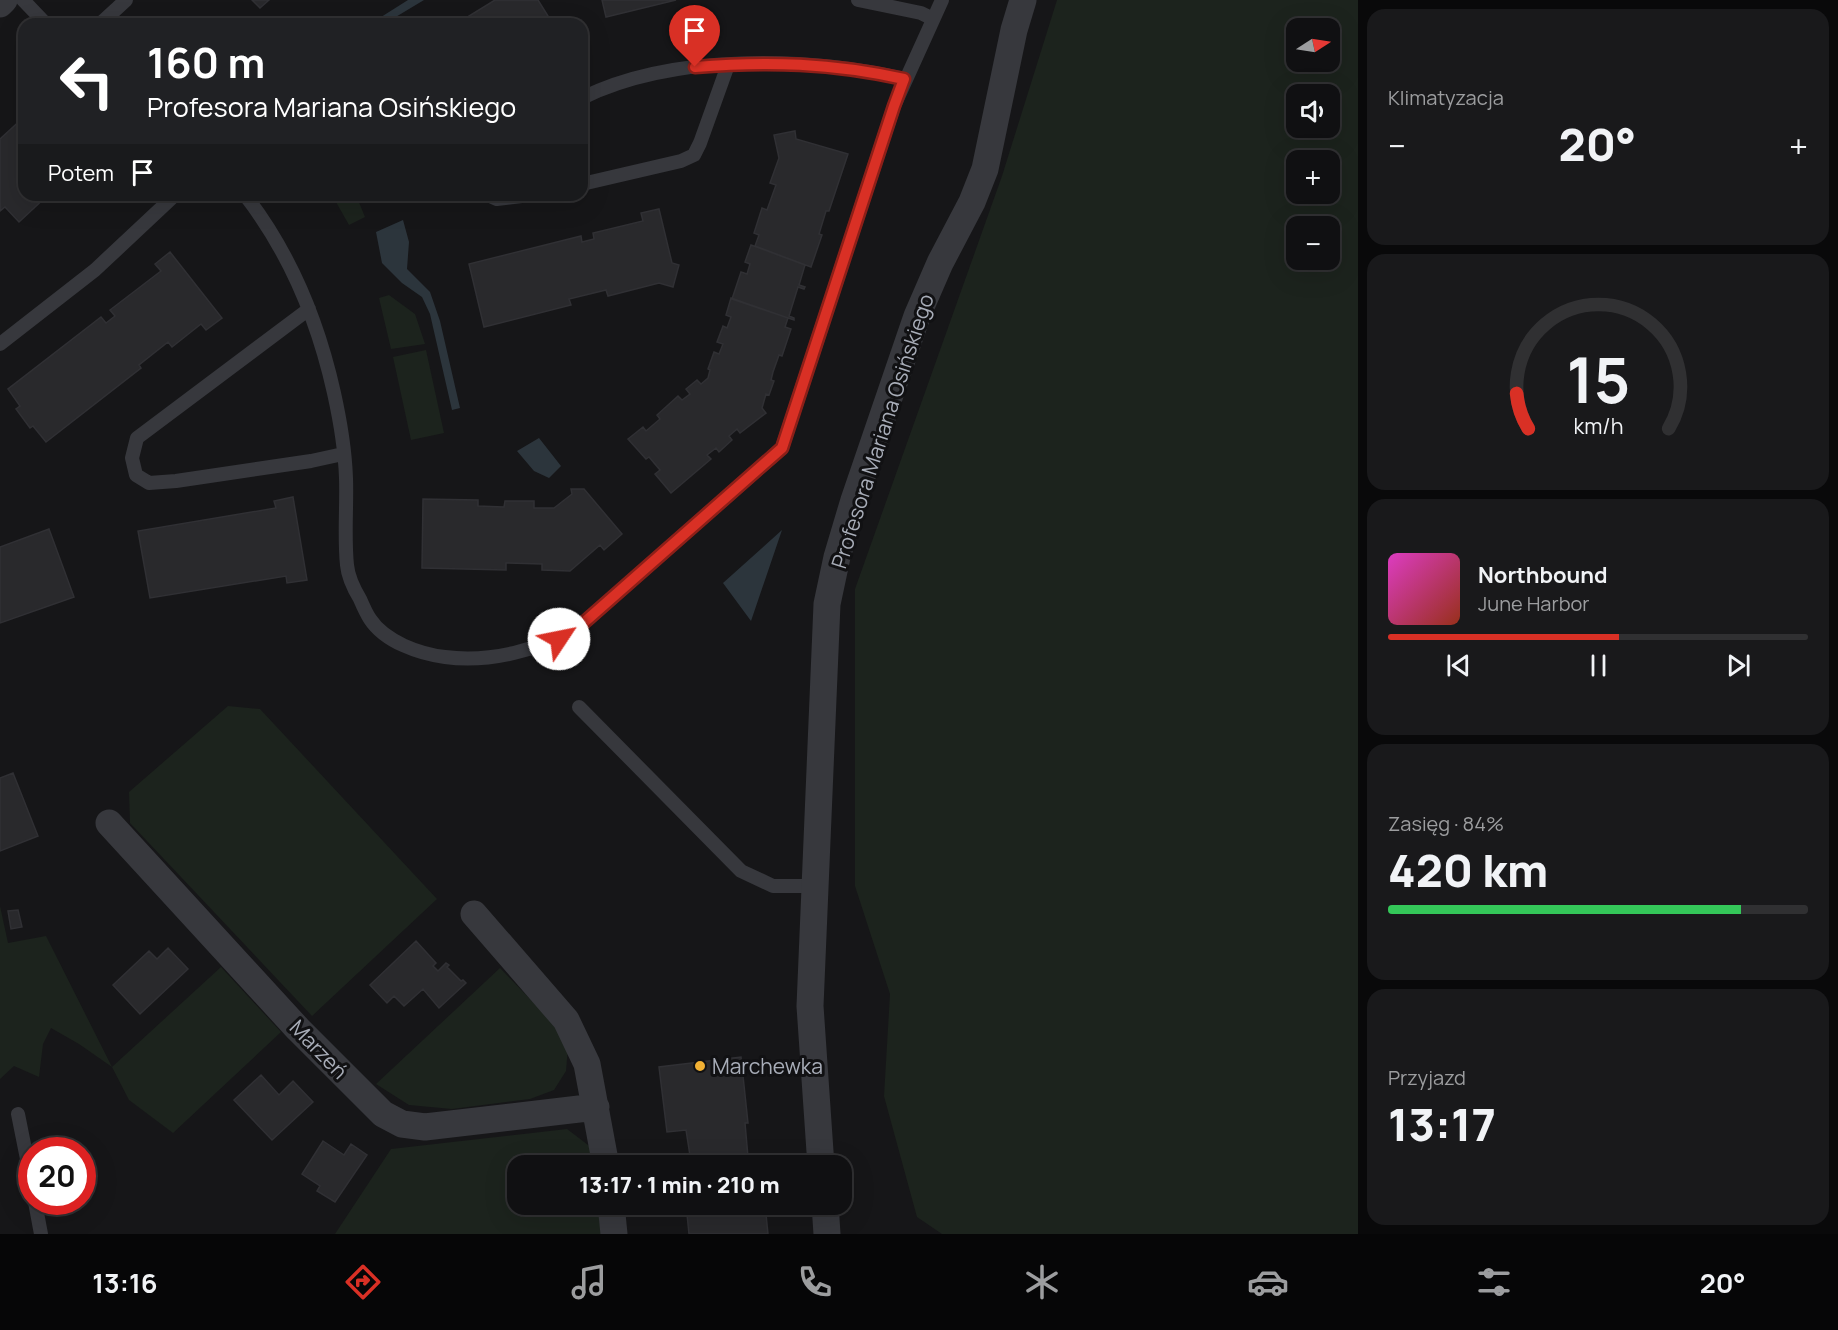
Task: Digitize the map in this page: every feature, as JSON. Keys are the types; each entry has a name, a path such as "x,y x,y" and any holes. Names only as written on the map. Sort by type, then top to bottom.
{"street":[{"path":"0,4 4,0"},
{"name":"Profesora Mariana Osińskiego","path":"820,1155 810,1006 827,604 837,557 854,500 917,316 940,263 980,185 1014,30 1023,0"},
{"name":"Marzeń","path":"109,823 298,1029 383,1114 402,1124 425,1127 596,1107"},
{"path":"474,914 566,1020 587,1064 604,1155"},
{"path":"612,1215 614,1234"},
{"path":"826,1215 827,1234"}],"lane":[{"path":"23,0 40,18"},
{"path":"106,18 126,0"},
{"path":"858,0 921,13 933,19"},
{"path":"250,201 266,222 292,269 309,309 334,393 346,476 347,567 354,589 371,621 398,644 429,655 466,660 525,650 559,639 580,626 782,448 890,117 904,79 942,0"},
{"path":"588,96 612,86 679,69 762,63 822,65 904,79"},
{"path":"588,183 681,161 694,155 704,134 728,65"},
{"path":"0,344 95,270 169,201"},
{"path":"309,309 137,438 132,458 136,474 149,483 311,461 343,454"},
{"path":"579,707 741,871 773,886 814,886"},
{"path":"18,1114 23,1137"},
{"path":"37,1215 41,1234"}],"shaded area":[{"path":"408,0 424,0 394,18 380,18"},
{"path":"1057,0 1358,0 1358,1234 942,1234 917,1217 884,1096 890,994 855,886 855,589 1002,176"},
{"path":"335,201 358,201 365,217 349,225"},
{"path":"403,220 409,242 407,269 430,292 440,321 460,408 452,410 430,314 422,297 402,283 382,263 376,232"},
{"path":"389,295 415,314 425,344 391,349 379,298"},
{"path":"426,350 444,433 411,440 393,357"},
{"path":"539,438 561,466 549,478 534,471 517,451"},
{"path":"782,530 751,621 723,583"},
{"path":"228,706 260,709 437,899 312,1016 130,823 129,792"},
{"path":"0,906 8,943 46,936 112,1067 51,1028 43,1044 39,1077 14,1066 0,1079"},
{"path":"221,967 281,1032 173,1133 129,1100 112,1067"},
{"path":"500,968 557,1027 568,1047 566,1071 554,1090 530,1099 452,1109 409,1105 376,1084"},
{"path":"567,1129 592,1148 593,1155 507,1155 507,1215 599,1215 601,1234 335,1234 391,1149"}],"building":[{"path":"252,0 269,0 260,8"},
{"path":"495,0 538,0 549,18 466,18"},
{"path":"602,0 676,0 606,17"},
{"path":"18,122 18,201 42,201 19,222 5,207 0,211 0,139"},
{"path":"795,131 796,139 848,154 829,211 826,211 819,234 822,235 811,267 755,246 759,235 754,233 762,208 767,210 776,185 770,183 779,158 774,135"},
{"path":"659,209 672,263 679,265 673,287 659,283 608,296 606,290 569,299 571,305 484,327 469,264 581,236 582,242 594,239 593,233 643,221 641,213"},
{"path":"751,245 805,265 799,285 805,287 804,289 798,287 789,316 794,320 732,299 741,272 747,274 750,264 745,262"},
{"path":"170,252 222,318 206,330 201,324 172,347 168,342 139,365 141,368 46,442 33,426 30,428 16,409 20,406 8,389 101,317 106,323 115,316 110,310 161,271 155,264"},
{"path":"731,298 788,318 785,327 791,329 782,356 779,355 773,372 771,380 774,381 769,395 766,394 762,408 766,413 740,433 737,429 729,436 732,440 719,452 716,448 707,455 711,459 671,493 655,474 660,470 649,457 646,459 628,439 643,427 646,431 660,419 657,415 678,396 682,400 690,394 686,389 697,380 701,384 708,378 710,370 708,369 714,352 719,354 723,344 717,342 723,326 727,328 731,317 726,315"},
{"path":"571,489 584,489 622,534 604,550 600,545 570,571 542,570 542,564 506,563 506,570 422,568 423,499 478,500 478,506 504,507 505,501 534,501 534,508 554,508 572,494"},
{"path":"293,497 307,580 287,583 286,576 150,598 138,531 276,508 274,501"},
{"path":"49,529 74,597 0,623 0,547"},
{"path":"13,773 38,836 0,851 0,778"},
{"path":"18,910 22,927 11,929 8,911"},
{"path":"416,941 436,963 433,966 438,971 446,963 461,981 466,983 439,1008 423,989 404,1006 394,996 387,1003 370,985"},
{"path":"168,948 188,969 140,1014 113,985 149,951 157,959"},
{"path":"741,1057 748,1123 745,1123 748,1155 690,1155 686,1130 667,1132 659,1067 716,1060 717,1065 725,1064 725,1059"},
{"path":"261,1075 279,1095 293,1081 313,1102 272,1140 234,1100"},
{"path":"323,1141 344,1155 351,1144 367,1155 335,1202 317,1191 320,1186 302,1174"},
{"path":"687,1215 766,1215 768,1234 689,1234"}],"place":[{"name":"Marchewka","path":"700,1066"}],"route":[{"path":"559,639 580,626 782,448 904,79 822,65 762,63 695,67"}]}
